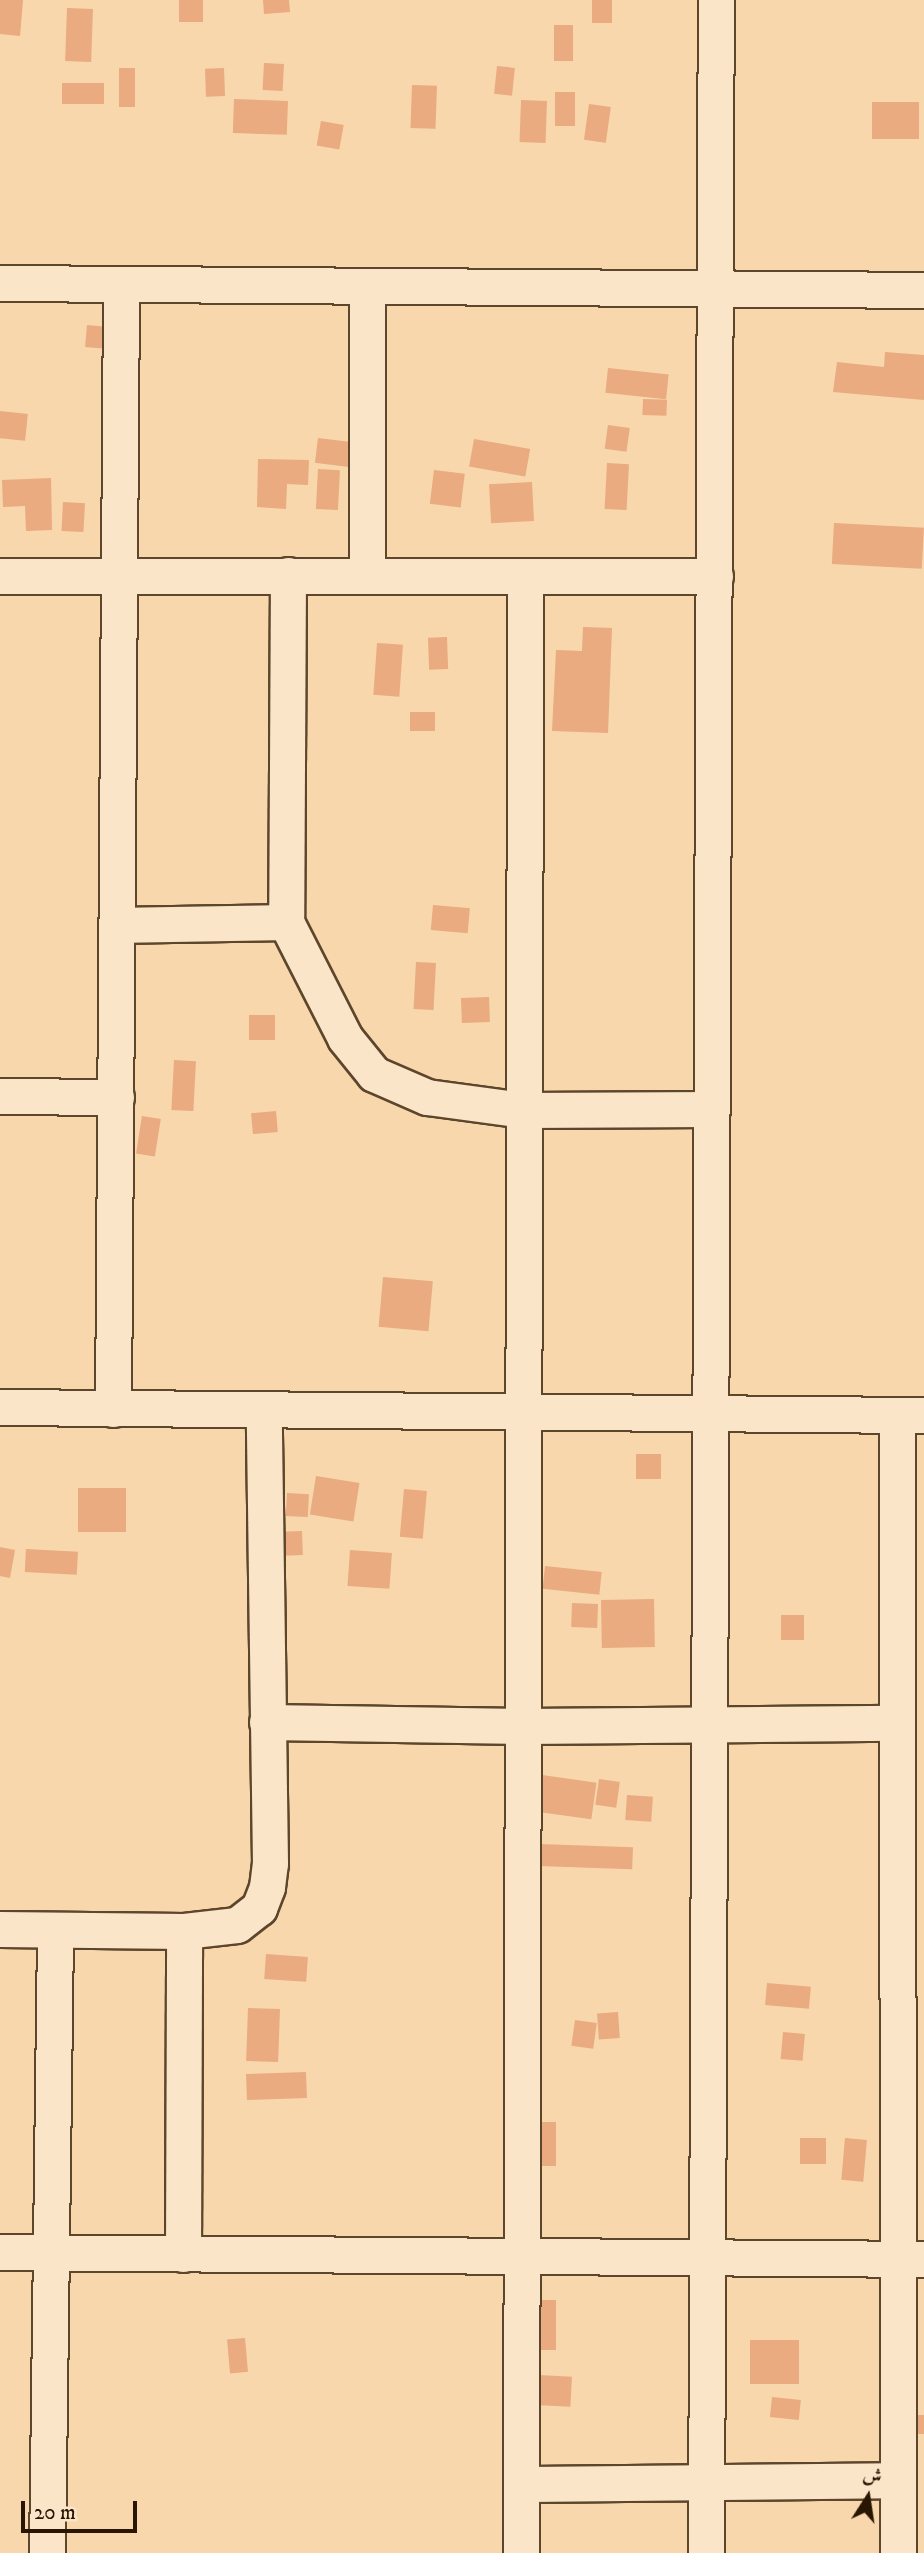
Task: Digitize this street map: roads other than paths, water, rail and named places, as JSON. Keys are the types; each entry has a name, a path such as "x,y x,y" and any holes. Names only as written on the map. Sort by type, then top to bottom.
{"street":[{"path":"706,2553 716,0"},
{"path":"0,283 924,290"},
{"path":"113,1409 121,285"},
{"path":"367,286 367,576"},
{"path":"288,575 286,922 345,1038 374,1074 427,1097 523,1110 712,1109"},
{"path":"0,576 715,576"},
{"path":"521,2553 526,576"},
{"path":"117,925 286,922"},
{"path":"0,1096 116,1097"},
{"path":"0,1407 910,1415 897,1723 911,2259 898,2480 898,2553"},
{"path":"0,1929 184,1931 237,1925 259,1908 267,1887 270,1863 264,1410"},
{"path":"267,1722 523,1726 897,1723"},
{"path":"47,2553 55,1930"},
{"path":"183,2254 184,1931"},
{"path":"0,2252 911,2259"},
{"path":"522,2484 898,2480"}]}
